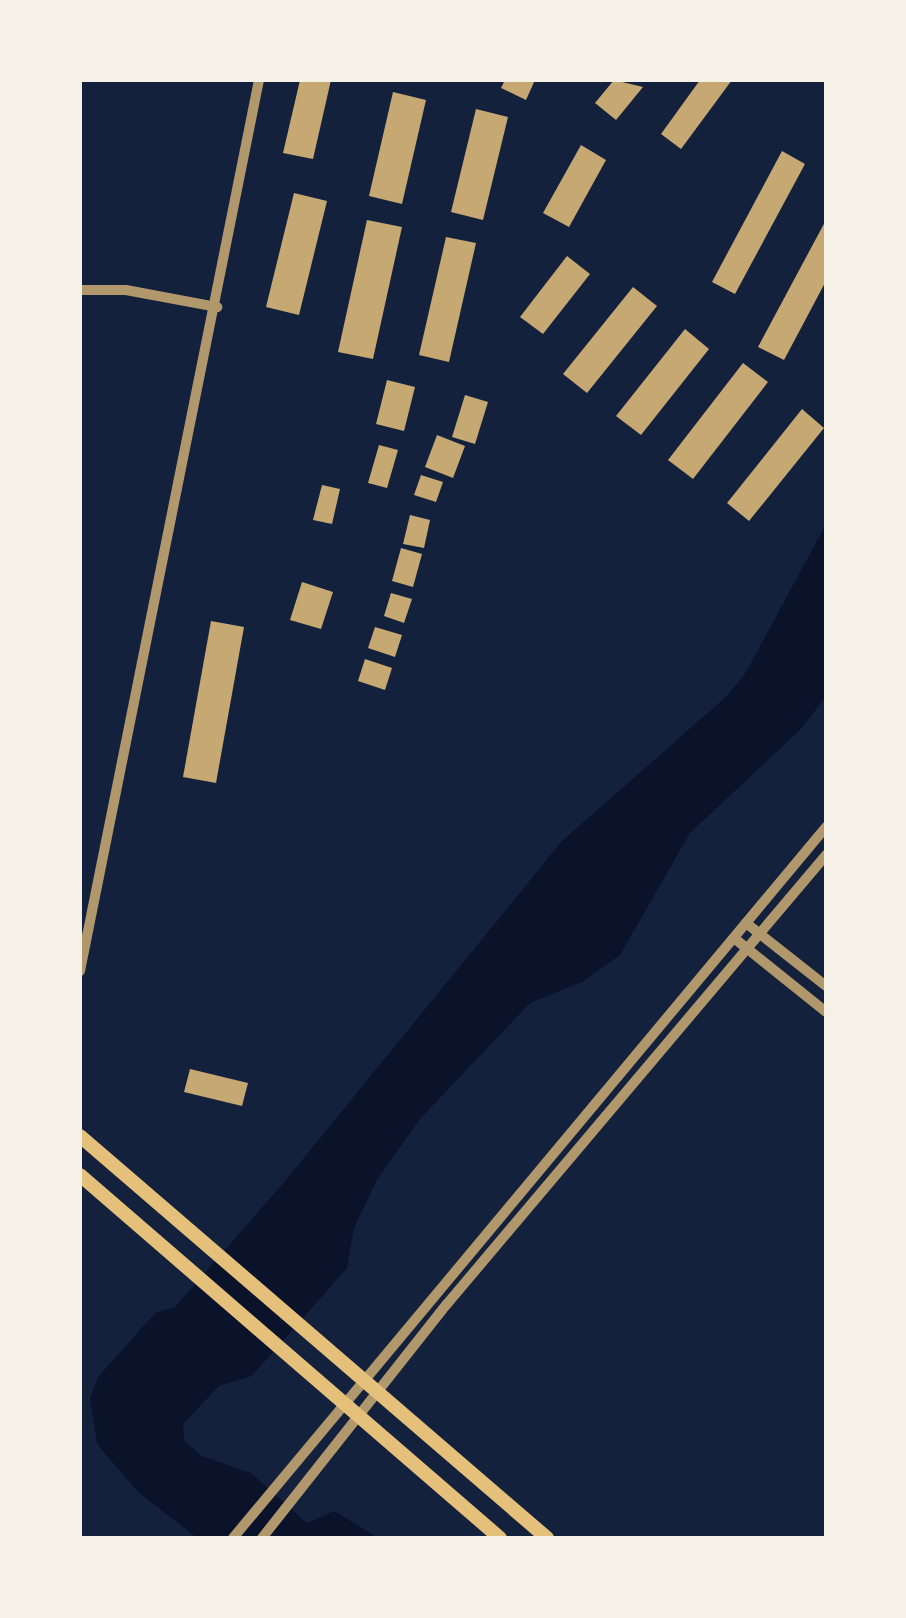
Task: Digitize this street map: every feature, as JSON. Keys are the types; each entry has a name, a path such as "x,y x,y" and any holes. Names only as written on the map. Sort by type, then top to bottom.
{"main road":[{"path":"80,1136 547,1538"},
{"path":"80,1175 360,1413 500,1538"}],"street":[{"path":"80,971 217,307 259,80"},
{"path":"80,290 126,290 217,307"},
{"path":"233,1538 362,1378 826,827"},
{"path":"262,1538 378,1391 826,855"},
{"path":"746,923 826,986"},
{"path":"734,938 826,1012"}],"water":[{"path":"826,524 824,699 801,729 690,833 620,955 584,981 530,1003 420,1119 377,1180 354,1228 347,1268 252,1376 219,1386 183,1424 184,1440 202,1456 251,1473 307,1523 334,1511 379,1538 197,1538 137,1491 97,1444 90,1398 98,1377 156,1312 175,1307 285,1181 562,841 728,695 746,672"}],"building":[{"path":"300,80 331,80 313,159 283,153"},
{"path":"505,80 535,80 526,100 501,88"},
{"path":"614,80 643,87 616,120 595,103"},
{"path":"700,80 732,80 681,149 661,134"},
{"path":"393,92 426,100 402,204 369,196"},
{"path":"476,109 508,117 483,220 451,212"},
{"path":"581,145 606,160 569,227 543,213"},
{"path":"782,151 805,164 735,294 712,282"},
{"path":"294,193 327,201 299,315 266,307"},
{"path":"367,220 402,227 373,359 338,352"},
{"path":"826,220 826,281 784,360 758,347"},
{"path":"446,237 476,243 449,362 419,355"},
{"path":"567,256 590,274 543,334 520,317"},
{"path":"633,287 657,306 587,393 563,374"},
{"path":"685,329 709,349 641,435 616,416"},
{"path":"743,363 768,382 693,479 668,460"},
{"path":"387,380 415,387 404,431 376,424"},
{"path":"465,395 488,402 475,444 452,437"},
{"path":"802,409 824,428 749,521 727,503"},
{"path":"437,435 465,446 453,478 425,467"},
{"path":"379,445 398,450 387,488 368,483"},
{"path":"421,475 443,482 436,502 414,495"},
{"path":"322,485 340,489 332,524 313,520"},
{"path":"410,515 430,520 424,548 403,544"},
{"path":"401,548 422,554 413,587 392,581"},
{"path":"302,582 333,592 321,629 290,620"},
{"path":"391,593 412,599 404,623 384,616"},
{"path":"211,621 244,627 216,783 183,777"},
{"path":"375,627 402,635 395,657 368,648"},
{"path":"365,659 392,668 385,690 358,681"},
{"path":"190,1069 248,1083 242,1106 184,1092"}]}
